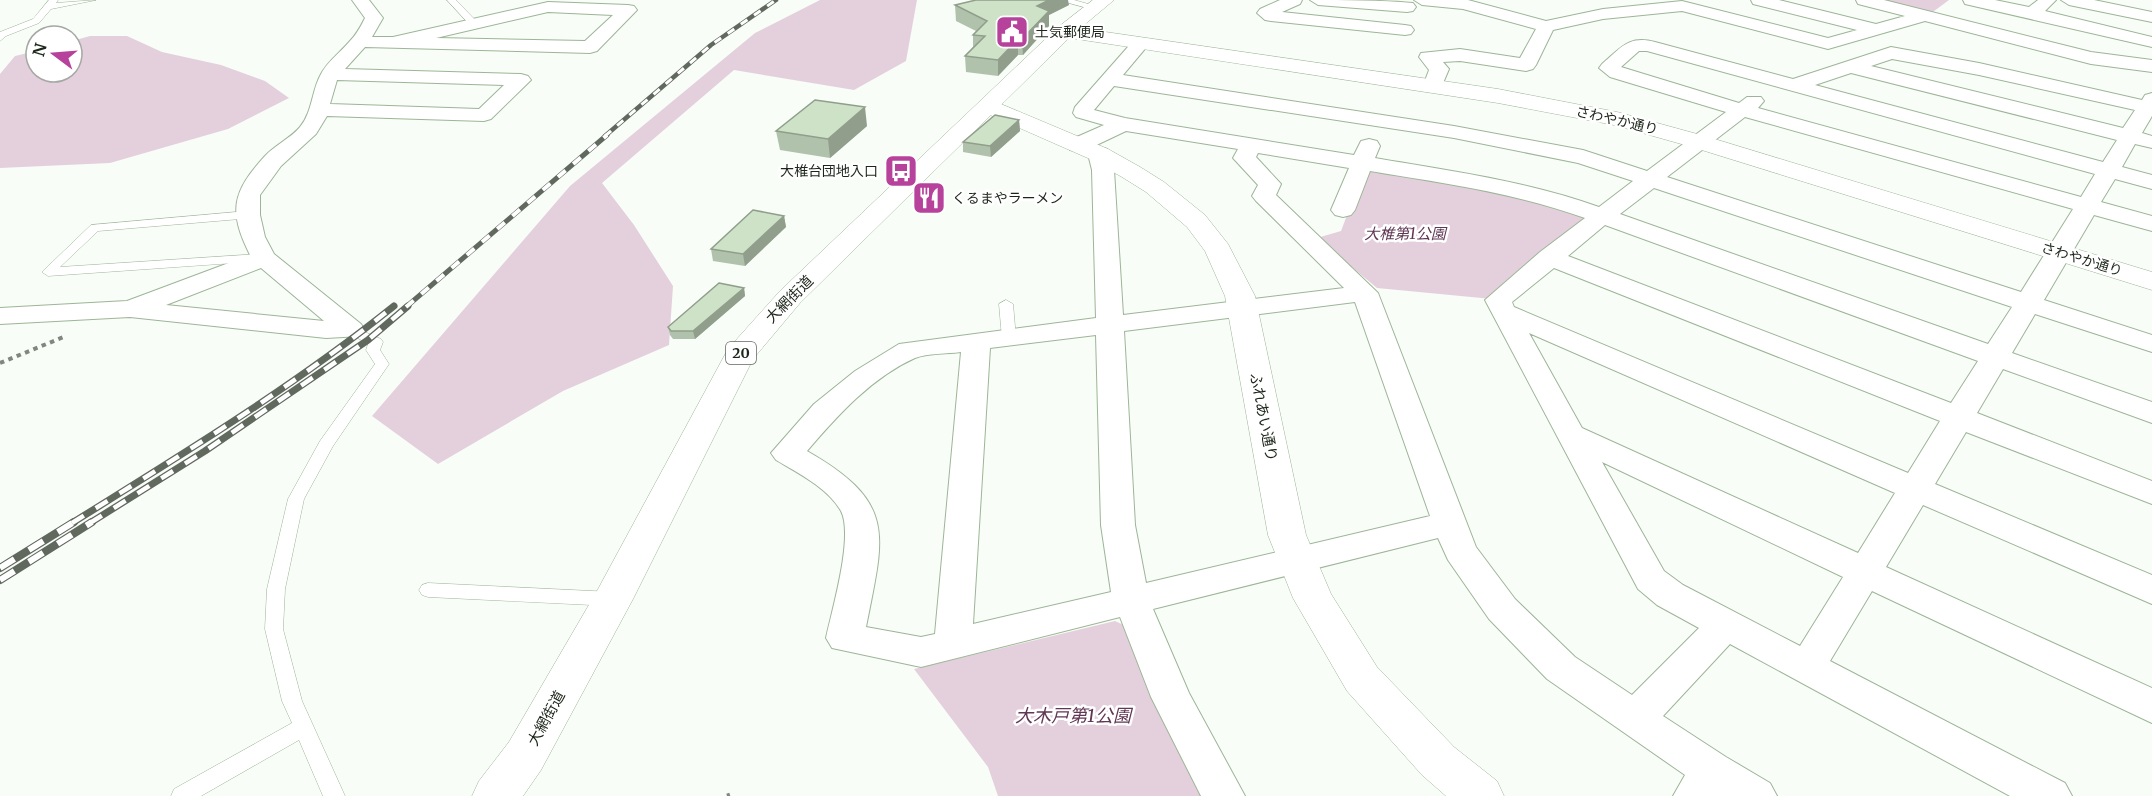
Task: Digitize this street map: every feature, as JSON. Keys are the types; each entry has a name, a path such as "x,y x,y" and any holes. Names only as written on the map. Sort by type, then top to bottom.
{"street":[{"path":"351,330 264,258 253,237 248,215 248,195 273,161 309,130 319,110 330,74 360,42 374,18 360,0"},
{"path":"1294,0 1266,13 1271,16 1316,22 1406,30 1439,69 1433,86"},
{"path":"1318,0 1464,4 1546,27 1603,14 1682,6"},
{"path":"1657,0 1827,44 1926,15"},
{"path":"1759,0 1878,30"},
{"path":"1864,0 2091,58 2152,66"},
{"path":"1971,0 2152,42"},
{"path":"2032,14 2048,0"},
{"path":"2069,0 2149,13"},
{"path":"1406,30 1413,2"},
{"name":"大網街道","path":"496,796 525,756 613,599 739,357 790,297 1064,33 1100,3"},
{"path":"1562,3 1603,14"},
{"path":"360,42 590,47 628,10 544,4 474,24 393,42"},
{"path":"1428,57 1460,55 1526,65 1546,27"},
{"name":"さわやか通り","path":"1064,33 1433,86 1562,107 1700,141 2152,281"},
{"path":"1140,44 1085,107 1083,113 1123,124 1363,162 1513,189 1561,201 2152,412"},
{"path":"2152,182 1635,45 1609,68 1617,73 1742,110 2152,224"},
{"path":"1807,667 2109,170 2141,139 2151,105 1979,69 1885,53 1786,84 1742,110 1549,257 1498,300 1651,580 1670,595 2050,796"},
{"path":"1848,66 2141,139"},
{"path":"319,110 484,115 520,80 330,74"},
{"path":"1110,79 1529,145 1583,158 1652,178 2152,344"},
{"name":"ふれあい通り","path":"989,106 1089,150 1155,187 1196,221 1222,258 1237,289 1287,535 1313,598 1362,679 1438,761 1480,796"},
{"path":"1344,210 1379,121"},
{"path":"1123,124 1089,150 1103,170 1118,525 1131,600 1172,697 1223,796"},
{"path":"1251,145 1244,158 1270,184 1264,196 1365,293 1460,551 1502,609 1561,668 1635,719 1703,783 1755,796"},
{"path":"1549,257 2152,493"},
{"path":"130,309 264,258"},
{"path":"1365,293 909,350 865,377 825,411 788,453 832,480 860,513 863,543 845,638 921,652 1449,523"},
{"path":"0,316 130,309 326,330 351,330"},
{"path":"1503,312 2152,590"},
{"path":"953,644 976,342"},
{"path":"1572,435 2152,706"},
{"path":"1635,719 1726,624"}],"lane":[{"path":"0,38 4,32 36,21 51,3 92,0"},
{"path":"451,0 474,24"},
{"path":"1062,0 1100,3"},
{"path":"248,215 95,228 48,272 264,258"},
{"path":"1006,304 1009,338"},
{"path":"334,796 292,701 274,629 276,589 296,499 326,445 382,364 373,350 376,342 351,330"},
{"path":"428,590 613,599"},
{"path":"182,796 303,727"}],"green space":[{"path":"820,0 917,0 906,61 854,90 734,70 602,183 634,225 673,286 669,345 563,391 438,464 372,416 570,186 755,33"},
{"path":"1871,0 1949,0 1930,14"},
{"path":"127,36 162,52 221,65 265,81 289,98 228,129 110,163 0,168 0,74 15,56 24,54 24,84 84,84 84,38"},
{"name":"大椎第1公園","path":"1364,170 1471,184 1585,215 1588,220 1492,299 1377,288 1317,238 1341,231"},
{"name":"大木戸第1公園","path":"1115,621 1128,627 1203,796 998,796 988,767 914,669"}],"building":[{"path":"976,0 1049,0 1037,6 1049,11 998,60 965,56 985,36 973,35 987,21 955,5"},
{"path":"815,100 865,107 828,139 776,131"},
{"path":"995,115 1019,120 990,146 963,142"},
{"path":"753,210 784,216 743,254 711,249"},
{"path":"719,283 744,288 693,331 671,331 668,327"}],"railway":[{"path":"605,136 711,45 776,0"},
{"path":"406,307 607,135"},
{"path":"72,523 276,392 356,336 394,306"},
{"path":"90,523 205,451 368,340 408,306"},
{"path":"0,568 74,522"},
{"path":"0,580 92,522"}],"place":[{"name":"土気郵便局","path":"1012,32"},
{"name":"大椎台団地入口","path":"901,171"},
{"name":"くるまやラーメン","path":"929,198"}]}
